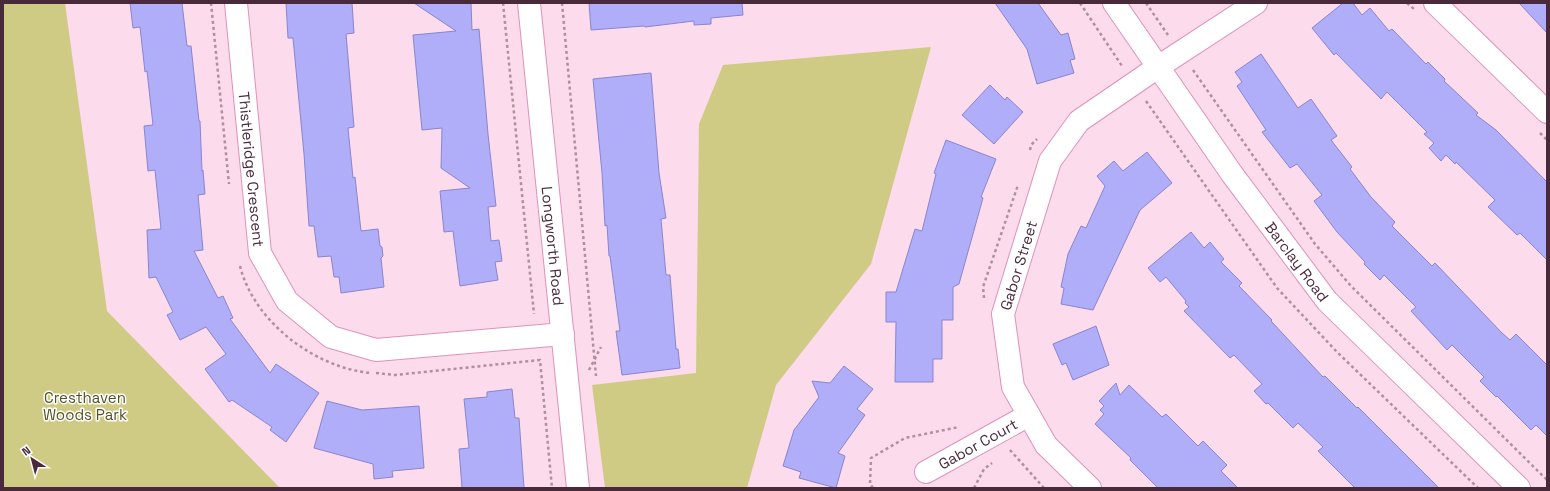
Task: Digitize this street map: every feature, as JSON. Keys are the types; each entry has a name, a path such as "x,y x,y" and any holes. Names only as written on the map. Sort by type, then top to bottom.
{"street":[{"name":"Thistleridge Crescent","path":"236,3 260,253 287,301 331,337 376,350 563,334"},
{"name":"Longworth Road","path":"529,3 578,488"},
{"name":"Barclay Road","path":"1114,3 1232,174 1327,300 1519,488"},
{"name":"Gabor Street","path":"1090,488 1046,445 1012,387 1003,314 1050,161 1079,121 1256,3"},
{"path":"1435,3 1547,112"},
{"name":"Gabor Court","path":"926,472 1029,415"}],"path":[{"path":"211,3 230,190"},
{"path":"503,3 534,321"},
{"path":"562,3 596,376"},
{"path":"1080,3 1121,64"},
{"path":"1193,70 1315,244 1351,286 1547,480"},
{"path":"239,260 243,276 259,306 278,328 302,348 327,362 361,372 395,375 540,360 552,488"},
{"path":"1004,453 1010,450 1044,488"},
{"path":"974,488 984,469 994,461"}],"green space":[{"name":"Cresthaven Woods Park","path":"3,3 65,3 107,311 280,488 3,488"},
{"path":"931,47 871,264 776,385 747,488 605,488 592,385 696,373 699,124 723,65"}],"building":[{"path":"130,3 182,3 187,46 191,46 200,121 202,171 203,170 205,194 198,195 203,250 194,251 218,298 223,296 233,318 230,319 270,373 276,364 319,393 286,442 270,430 272,427 232,400 229,402 205,369 226,354 206,327 180,340 167,315 173,312 156,277 149,278 147,230 161,229 155,170 148,171 144,126 153,125 147,71 145,72 140,27 133,28"},
{"path":"286,3 352,3 354,33 346,34 354,127 348,128 353,178 355,177 361,231 378,229 383,256 381,258 384,287 341,293 339,277 334,277 331,256 318,257 314,226 309,226 293,38 288,38"},
{"path":"414,3 471,3 472,30 479,29 496,206 488,207 491,241 499,240 502,261 495,262 498,280 460,286 453,231 444,232 440,191 470,188 441,168 442,128 422,130 413,35 456,31"},
{"path":"589,3 742,3 743,15 711,18 711,24 694,25 694,21 645,27 591,30"},
{"path":"995,3 1038,3 1061,35 1068,33 1075,59 1070,60 1074,73 1037,84 1027,49"},
{"path":"1343,3 1353,3 1362,15 1370,8 1389,31 1392,29 1426,64 1428,62 1445,79 1444,81 1478,113 1476,115 1496,130 1547,182 1547,260 1520,233 1517,235 1488,207 1495,200 1456,162 1455,164 1446,155 1441,161 1429,148 1434,143 1424,134 1427,132 1387,92 1381,99 1336,53 1334,55 1312,28"},
{"path":"1519,3 1547,3 1547,33"},
{"path":"1261,54 1298,108 1311,99 1337,136 1331,140 1352,167 1350,169 1371,197 1395,222 1392,226 1432,266 1435,263 1502,333 1510,340 1516,334 1547,365 1547,436 1536,425 1531,430 1480,381 1484,377 1452,345 1447,350 1411,311 1416,307 1384,275 1380,280 1364,264 1365,262 1337,232 1314,201 1322,195 1297,164 1290,168 1262,132 1266,130 1237,86 1242,82 1235,72"},
{"path":"651,73 659,173 666,218 661,219 666,275 670,275 676,349 678,349 680,368 622,375 616,331 620,331 609,256 607,225 605,226 602,173 593,79"},
{"path":"990,85 1005,100 1007,97 1023,112 994,144 962,115"},
{"path":"946,140 996,159 981,197 983,198 959,284 953,287 953,320 942,320 942,359 933,359 933,382 895,382 896,322 886,322 886,292 896,292 915,229 922,231 936,174 934,173"},
{"path":"1147,152 1172,183 1140,210 1093,310 1061,304 1064,288 1061,287 1068,254 1081,226 1086,228 1105,186 1097,176 1114,161 1123,171"},
{"path":"1191,232 1204,248 1210,242 1224,259 1221,262 1242,283 1239,286 1323,377 1325,376 1357,408 1358,407 1439,488 1355,488 1318,451 1323,447 1298,423 1293,428 1268,403 1266,404 1254,391 1262,384 1234,355 1230,358 1184,311 1189,307 1185,303 1186,301 1166,277 1160,282 1148,268"},
{"path":"1096,326 1109,365 1073,380 1066,363 1062,365 1053,344"},
{"path":"844,366 873,389 857,409 865,415 838,453 845,456 836,488 799,478 801,472 783,466 794,430 819,397 812,381 830,383"},
{"path":"1116,383 1120,395 1129,385 1162,417 1166,414 1198,446 1203,441 1227,465 1221,471 1238,488 1158,488 1130,460 1131,458 1095,424 1104,414 1100,410 1104,406 1099,401"},
{"path":"512,389 515,418 519,418 524,488 462,488 459,449 469,448 464,399 487,397 487,392"},
{"path":"327,401 362,410 419,406 424,468 392,471 393,477 374,479 373,464 314,448"}]}
